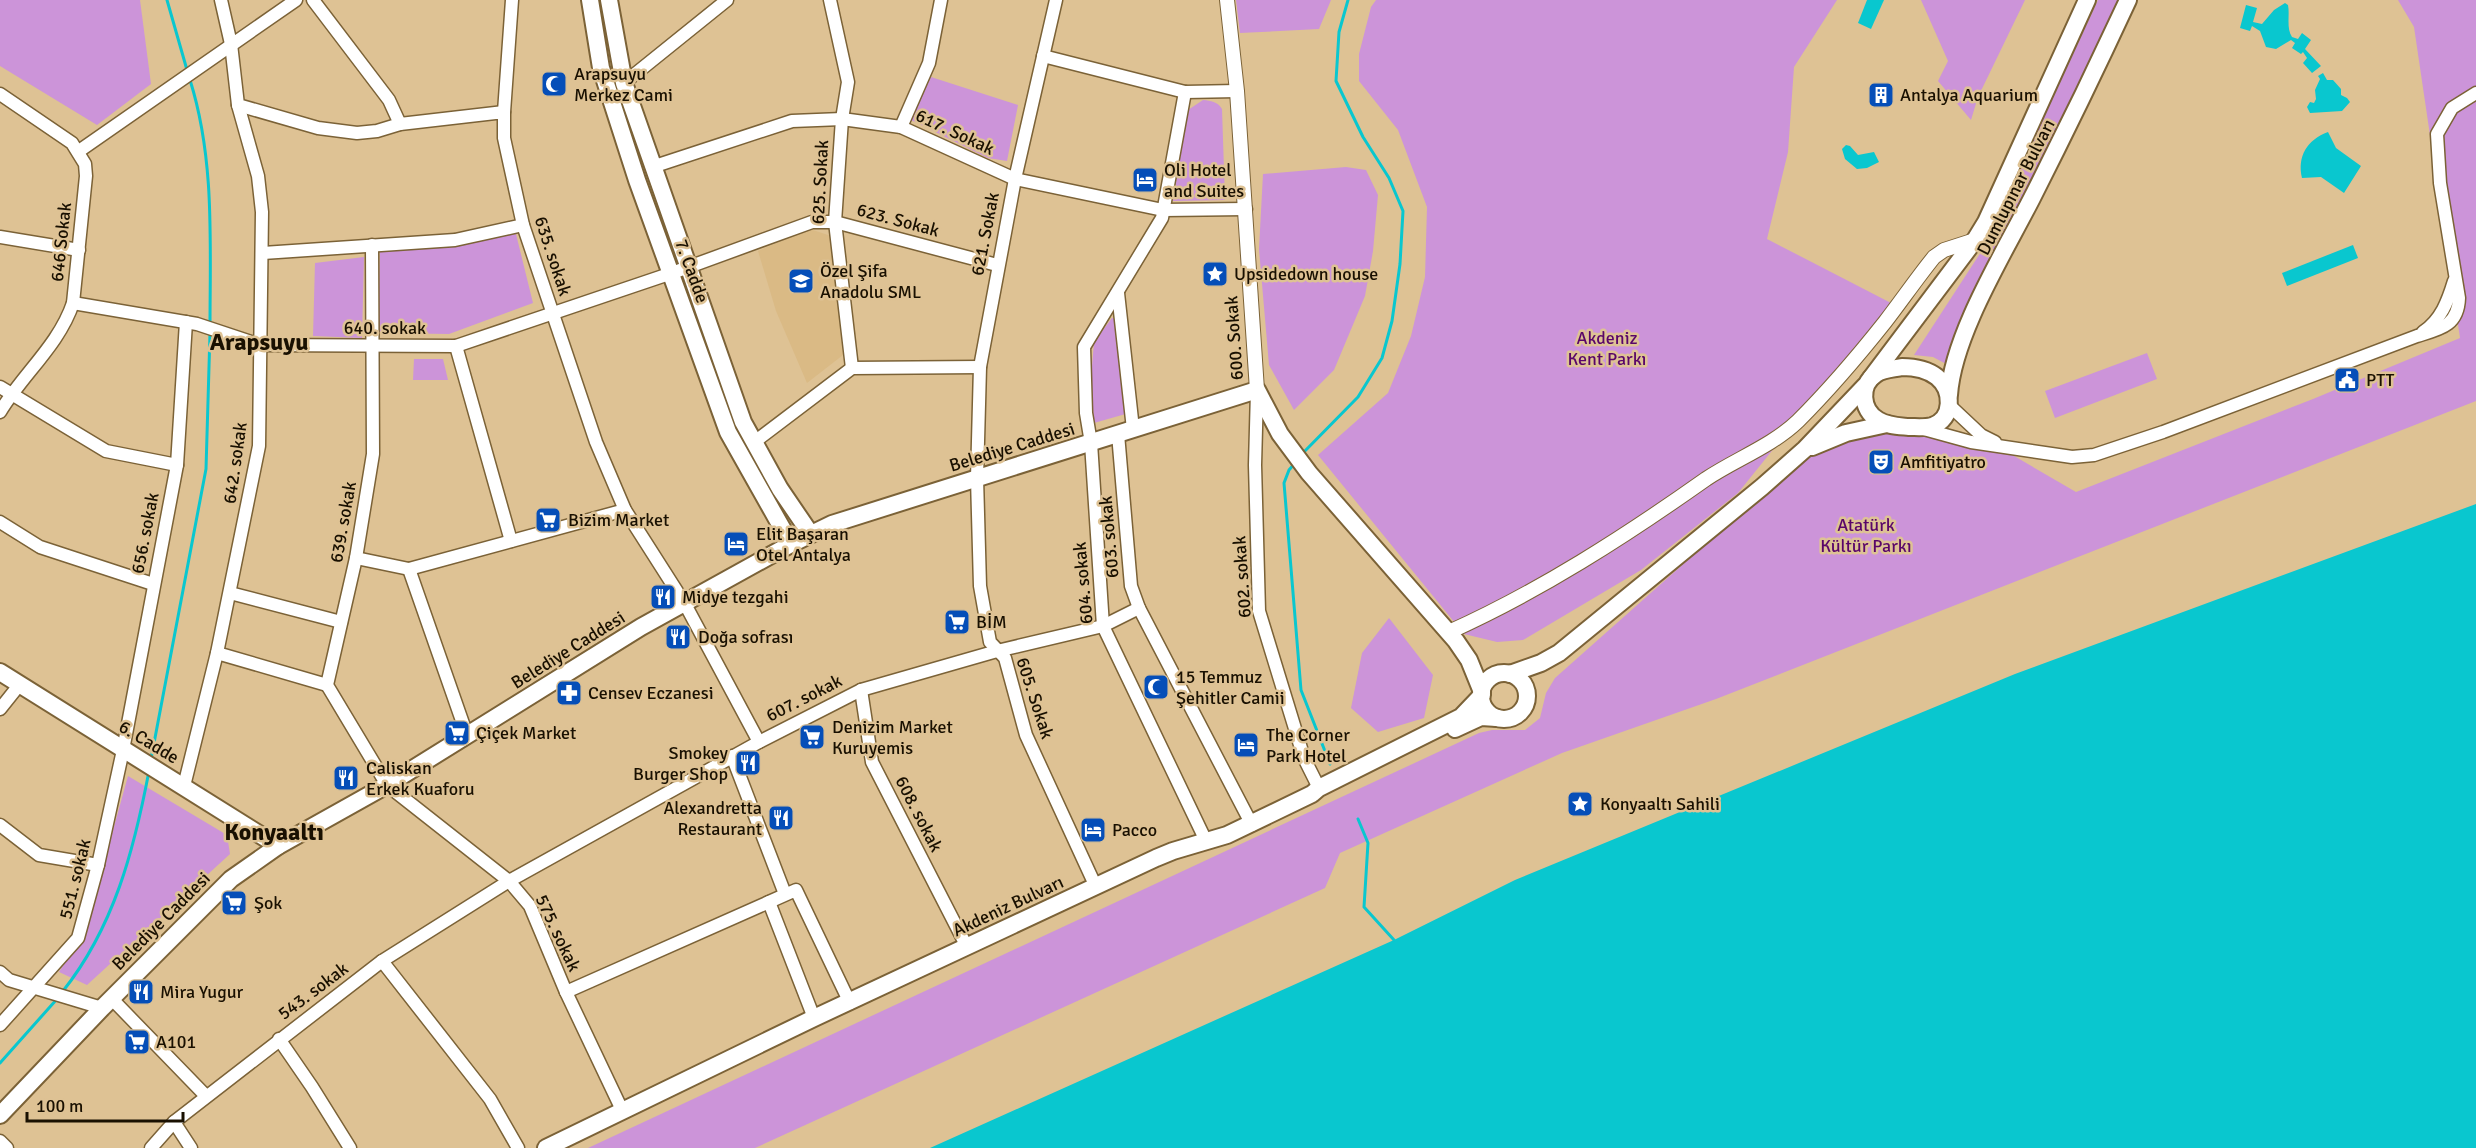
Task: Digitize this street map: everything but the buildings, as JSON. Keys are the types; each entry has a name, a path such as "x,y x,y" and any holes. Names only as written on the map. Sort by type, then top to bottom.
{"main road":[{"name":"7. Cadde","path":"590,0 601,68 638,180 680,270 753,443 810,533"},
{"name":"7. Cadde","path":"609,0 624,83 652,167 728,432 790,544"},
{"name":"Dumlupınar Bulvarı","path":"1559,653 1762,487 1805,449 1868,382 1975,240 1986,222 2087,0"},
{"name":"Dumlupınar Bulvarı","path":"1949,400 1950,380 1959,350 1983,292 2071,121 2128,0"},
{"path":"1894,368 1919,368 1938,378 1949,400 1947,414 1940,421 1932,426 1919,428 1887,424 1876,420 1866,407 1868,382 1876,374 1894,368"},
{"name":"Belediye Caddesi","path":"0,1115 99,1003 231,879 278,846 387,785 641,627 810,533 832,524 1257,390"},
{"name":"600. Sokak","path":"1257,390 1280,434 1309,473 1452,636"},
{"path":"1805,449 1846,433 1887,424"},
{"path":"1452,636 1473,656 1521,680 1527,692 1527,699"},
{"path":"1452,636 1469,660 1482,693 1484,706 1497,717"},
{"path":"1482,693 1490,678 1541,663 1559,653"},
{"path":"1316,791 1321,793 1481,717 1514,717 1523,709 1534,681 1559,653"},
{"name":"6. Cadde","path":"0,672 278,846"},
{"name":"Akdeniz Bulvarı","path":"546,1148 814,1018 1173,851 1252,825 1461,717 1482,693"}],"street":[{"path":"221,0 238,105 338,132 377,131 400,124 504,112 512,0"},
{"path":"0,94 72,143 79,151 297,0"},
{"path":"313,0 389,100 400,124"},
{"path":"624,83 727,0"},
{"name":"625. Sokak","path":"830,0 848,82 842,119 835,222 852,368"},
{"path":"901,127 929,63 941,0"},
{"name":"621. Sokak","path":"977,478 980,367 997,265 1056,0"},
{"name":"600. Sokak","path":"1227,0 1237,91 1257,390"},
{"path":"1043,56 1185,92 1237,91"},
{"name":"604. sokak","path":"1185,92 1162,218 1084,346 1086,413 1091,443 1103,626 1206,842"},
{"path":"1919,428 1963,441 2072,457 2094,455 2163,432 2417,336 2432,326 2439,316 2447,303 2455,280 2440,183 2437,134 2452,108 2476,93"},
{"name":"642. sokak","path":"184,786 217,653 259,446 263,253 258,176 238,105"},
{"name":"635. sokak","path":"504,112 504,138 523,225 596,442 624,510 685,604 759,742"},
{"name":"617. Sokak","path":"652,167 792,121 842,119 901,127 1015,179 1163,210 1246,208"},
{"name":"646 Sokak","path":"0,412 5,391 66,323 73,303 86,176 85,164 79,151"},
{"name":"623. Sokak","path":"680,270 812,222 835,222 997,265"},
{"path":"263,253 454,240 523,225"},
{"path":"0,237 79,250"},
{"path":"1452,636 1595,555 1707,479 1783,434 1839,376 1885,323 1934,257 1944,250 1975,240"},
{"name":"639. sokak","path":"327,684 356,558 373,454 372,245"},
{"name":"640. sokak","path":"73,303 191,323 260,345 456,346 680,270"},
{"name":"603. sokak","path":"1118,293 1126,432 1131,586 1139,608 1252,825"},
{"name":"656. sokak","path":"123,750 177,465 191,323"},
{"path":"456,346 511,541"},
{"path":"753,443 852,368 980,367"},
{"name":"602. sokak","path":"1257,390 1255,465 1259,611 1316,791"},
{"path":"5,391 106,451 177,465"},
{"path":"1949,400 1981,435 2004,446"},
{"name":"605. Sokak","path":"977,478 980,586 990,642 1005,658 1026,735 1096,887"},
{"path":"356,558 409,569 624,510"},
{"path":"0,522 40,547 153,584"},
{"path":"409,569 467,735"},
{"path":"230,593 341,621"},
{"name":"607. sokak","path":"509,881 732,756 861,690 997,651 1103,626 1139,608"},
{"path":"217,653 327,684 387,785"},
{"path":"0,709 20,684"},
{"name":"608. sokak","path":"861,690 872,762 967,947"},
{"name":"551. sokak","path":"0,1024 78,938 98,865 123,750"},
{"path":"732,756 791,892 850,1003"},
{"name":"575. sokak","path":"387,785 509,881 530,906 566,992 622,1110"},
{"path":"0,825 39,855 98,865"},
{"name":"543. sokak","path":"152,1148 174,1122 382,961 509,881"},
{"path":"566,992 791,892"},
{"path":"769,902 814,1018"},
{"path":"382,961 490,1099 518,1148"},
{"path":"0,972 9,980 48,992 99,1003 206,1096"},
{"path":"279,1039 350,1148"},
{"path":"174,1122 191,1148"},
{"path":"0,1141 7,1148"}],"shaded area":[{"name":"Özel Şifa Anadolu SML","path":"810,229 831,236 843,355 807,383 776,311 758,251"}],"green space":[{"path":"0,0 140,0 151,84 97,125 0,66"},
{"path":"1236,0 1331,0 1319,29 1240,33"},
{"name":"Akdeniz Kent Parkı","path":"1376,0 1837,0 1794,67 1788,152 1767,239 1891,303 1738,493 1641,570 1523,640 1497,642 1464,634 1318,455 1388,393 1411,336 1425,277 1427,207 1398,130 1359,81 1359,54 1371,7"},
{"path":"1921,0 2025,0 1978,97 1971,120 1938,81 1948,61"},
{"path":"2098,0 2120,0 1948,365 1933,357 1914,355 1981,252"},
{"name":"Atatürk Kültür Parkı","path":"2398,0 2476,0 2476,401 1716,699 1562,753 1340,853 1325,888 755,1148 588,1148 1479,733 1492,730 1525,730 1540,718 1546,693 1555,678 1811,453 1870,432 1912,433 2009,453 2076,492 2313,399 2460,338 2414,27"},
{"path":"931,77 1018,105 1007,161 988,158 911,120"},
{"path":"1203,100 1216,103 1222,109 1225,200 1173,201 1188,110"},
{"path":"1346,167 1366,170 1378,195 1373,251 1365,296 1334,370 1294,410 1269,365 1259,249 1263,174"},
{"path":"516,234 533,303 449,334 378,333 380,251"},
{"path":"364,257 362,338 313,336 315,263"},
{"path":"1112,318 1117,319 1129,413 1094,423 1091,379 1094,342"},
{"path":"2147,353 2157,379 2055,418 2045,391"},
{"path":"414,359 443,359 448,380 413,380"},
{"path":"1389,618 1433,675 1424,718 1378,732 1351,708 1362,653"},
{"path":"128,776 227,835 230,854 87,985 59,972 85,932"}],"water":[{"path":"1867,0 1884,0 1871,29 1858,23"},
{"path":"2285,3 2288,5 2289,30 2292,37 2298,39 2302,33 2311,40 2305,49 2321,66 2312,73 2303,63 2307,58 2303,52 2301,54 2292,48 2295,43 2291,40 2276,49 2266,47 2260,31 2252,26 2250,31 2240,28 2246,5 2257,8 2253,22 2262,24 2274,10"},
{"path":"2323,73 2327,80 2333,80 2341,89 2341,95 2350,102 2342,111 2310,113 2307,107 2316,99 2315,90 2320,79 2318,76"},
{"path":"2328,132 2336,148 2361,166 2344,193 2321,177 2302,178 2301,163 2305,150 2314,139"},
{"path":"1846,145 1858,155 1874,152 1879,162 1867,168 1857,169 1845,159 1842,149"},
{"path":"2353,245 2358,258 2287,286 2282,273"},
{"path":"2476,504 2476,1148 930,1148 1394,940 1515,880 2015,674"}],"waterway":[{"path":"167,0 187,70"},
{"path":"1301,455 1358,397 1382,358 1392,321 1400,264 1403,211 1389,178 1363,137 1336,81 1339,32 1348,0"},
{"path":"190,80 204,140 207,171 210,326"},
{"path":"151,759 206,469 210,333"},
{"path":"1295,463 1289,470 1284,483 1301,690 1330,764"},
{"path":"63,991 96,941 120,887 149,771"},
{"path":"1358,819 1368,843 1364,907 1394,940"},
{"path":"0,1063 57,999"}],"place":[{"name":"Arapsuyu Merkez Cami","path":"554,84"},
{"name":"Antalya Aquarium","path":"1881,95"},
{"name":"Oli Hotel and Suites","path":"1145,180"},
{"name":"Upsidedown house","path":"1215,274"},
{"name":"Özel Şifa Anadolu SML","path":"801,281"},
{"name":"PTT","path":"2347,380"},
{"name":"Amfitiyatro","path":"1881,462"},
{"name":"Bizim Market","path":"548,520"},
{"name":"Elit Başaran Otel Antalya","path":"736,544"},
{"name":"Midye tezgahi","path":"663,597"},
{"name":"BİM","path":"957,622"},
{"name":"Doğa sofrası","path":"678,637"},
{"name":"15 Temmuz Şehitler Camii","path":"1156,687"},
{"name":"Censev Eczanesi","path":"569,693"},
{"name":"Çiçek Market","path":"457,733"},
{"name":"Denizim Market Kuruyemis","path":"812,737"},
{"name":"The Corner Park Hotel","path":"1246,745"},
{"name":"Smokey Burger Shop","path":"748,763"},
{"name":"Caliskan Erkek Kuaforu","path":"346,778"},
{"name":"Konyaaltı Sahili","path":"1580,804"},
{"name":"Alexandretta Restaurant","path":"781,818"},
{"name":"Pacco","path":"1093,830"},
{"name":"Şok","path":"234,903"},
{"name":"Mira Yugur","path":"141,992"},
{"name":"A101","path":"137,1042"}],"district":[{"name":"Arapsuyu","path":"259,342"},
{"name":"Konyaaltı","path":"274,832"}]}
